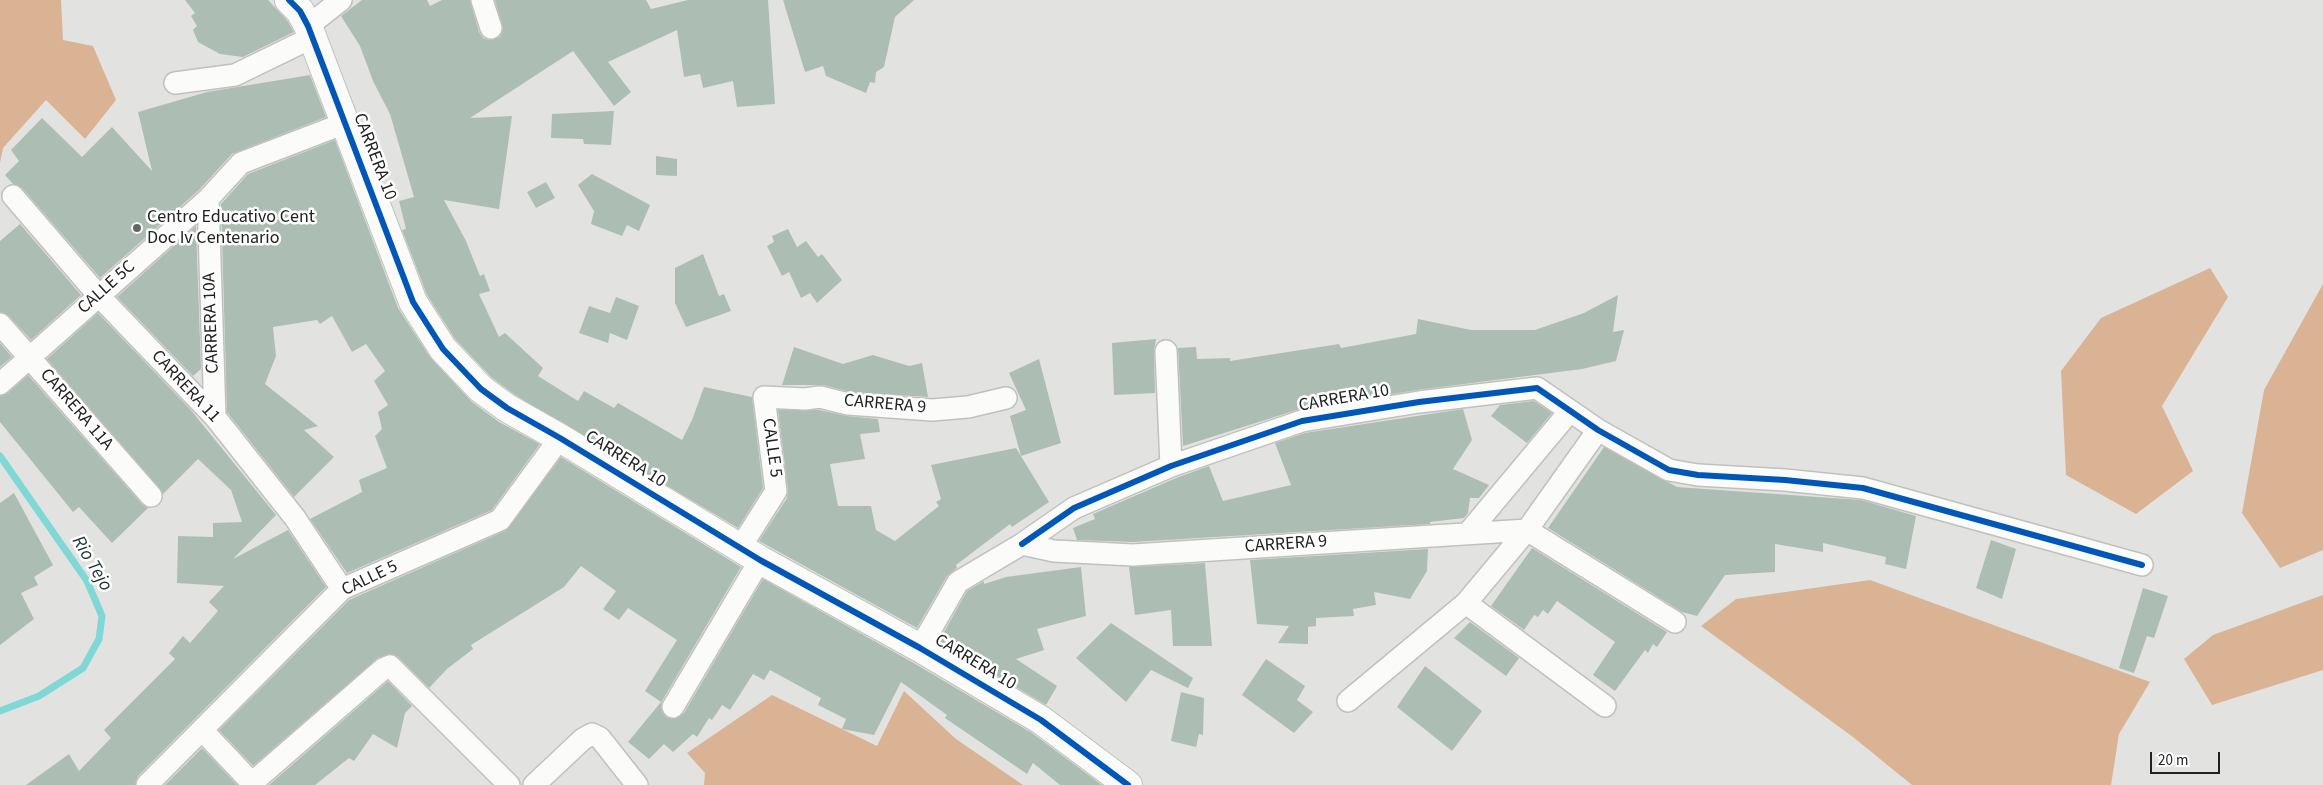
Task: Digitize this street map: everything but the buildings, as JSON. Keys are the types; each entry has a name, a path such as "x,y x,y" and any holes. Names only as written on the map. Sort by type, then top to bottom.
{"street":[{"name":"CARRERA 10","path":"289,0 300,11 310,32 413,302 443,349 481,389 507,408 560,438 750,554 920,648 1041,720 1128,785"},
{"path":"175,82 235,75 310,32 341,0"},
{"path":"482,0 491,28"},
{"name":"CALLE 5C","path":"0,384 208,198 241,163 345,123"},
{"name":"CARRERA 11","path":"13,196 98,295 215,417 295,518 342,589"},
{"name":"CARRERA 10A","path":"208,198 215,417"},
{"name":"CARRERA 11A","path":"0,324 151,496"},
{"path":"1166,351 1171,466"},
{"name":"CARRERA 10","path":"1022,544 1074,508 1171,466 1302,421 1419,402 1537,388 1598,430 1669,470 1698,475 1863,488 2142,565"},
{"name":"CALLE 5","path":"674,707 750,554 776,491 764,396"},
{"name":"CARRERA 9","path":"764,396 805,399 820,397 848,404 932,410 968,407 1006,398"},
{"path":"1469,532 1570,411"},
{"path":"1348,701 1466,603 1527,530 1598,430"},
{"name":"CALLE 5","path":"147,785 203,731 342,589 500,520 560,438"},
{"path":"1527,530 1675,622"},
{"name":"CARRERA 9","path":"1022,544 1054,552 1133,555 1469,532 1527,530"},
{"path":"920,648 958,582 1022,544"},
{"path":"1466,603 1606,706"},
{"path":"203,731 252,783 383,669 390,666 509,785"},
{"path":"534,785 583,739 592,734 600,738 637,785"}],"shaded area":[{"path":"0,0 61,0 63,40 93,46 116,100 85,139 46,100 3,148 0,163"},
{"path":"2210,268 2228,297 2162,406 2193,471 2136,514 2066,475 2061,371 2101,318"},
{"path":"2323,284 2323,550 2280,568 2242,513 2264,390"},
{"path":"1870,580 2150,682 2119,734 2111,785 1912,785 1853,737 1701,626 1736,599"},
{"path":"2323,595 2323,670 2212,705 2184,659 2213,635"},
{"path":"904,691 956,739 1023,785 704,785 705,773 687,753 772,695 877,746"}],"waterway":[{"name":"Rio Tejo","path":"0,456 87,581 102,616 99,639 83,668 39,696 0,711"}],"cycle path":[{"path":"289,0 300,11 308,26 413,302 443,349 481,389 507,408 560,438 760,560 920,648 1041,720 1128,785"},
{"path":"1022,544 1074,508 1171,466 1302,421 1419,402 1537,388 1598,430 1669,470 1698,475 1785,480 1863,488 2142,565"}],"place":[{"name":"Centro Educativo Cent Doc Iv Centenario","path":"137,228"}]}
